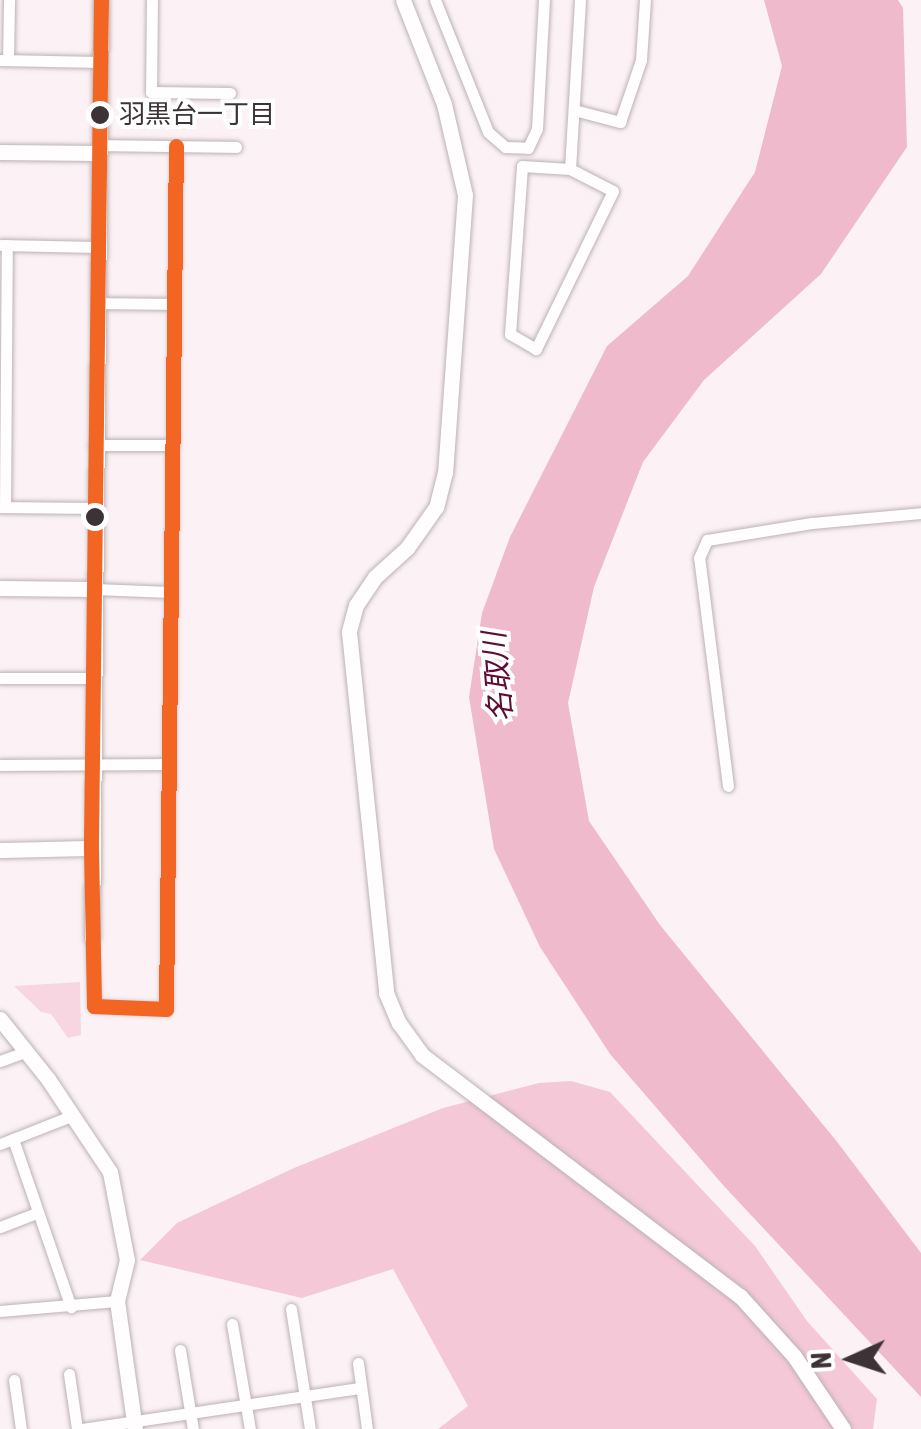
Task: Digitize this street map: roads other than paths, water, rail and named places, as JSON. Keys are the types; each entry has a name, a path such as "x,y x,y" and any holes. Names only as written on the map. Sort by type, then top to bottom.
{"street":[{"path":"9,0 4,60 100,62"},
{"path":"100,0 92,678 94,1006 166,1009 176,146"},
{"path":"152,0 151,92 230,93"},
{"path":"403,0 444,104 464,195 441,490 425,528 375,577 356,605 348,632 386,993 422,1055 740,1296 794,1356 843,1429"},
{"path":"435,0 488,132 509,148 531,147 537,130 544,0"},
{"path":"570,169 580,0"},
{"path":"574,110 620,122 641,60 645,0"},
{"path":"0,152 236,147"},
{"path":"520,168 570,169 613,191 536,348 510,334 520,168"},
{"path":"94,508 2,507 4,245 97,246"},
{"path":"96,302 173,304"},
{"path":"94,445 172,445"},
{"path":"728,786 699,558 707,540 812,523 921,513"},
{"path":"0,588 171,592"},
{"path":"0,678 92,678"},
{"path":"0,765 169,764"},
{"path":"0,850 91,848"},
{"path":"0,1018 110,1172 127,1260 118,1301 134,1425"},
{"path":"0,1061 27,1051"},
{"path":"71,1116 6,1142 71,1306"},
{"path":"0,1227 37,1213"},
{"path":"0,1311 118,1301"},
{"path":"291,1309 310,1429"},
{"path":"232,1324 250,1429"},
{"path":"180,1350 193,1429"},
{"path":"358,1363 367,1429"},
{"path":"69,1374 80,1429 134,1425 190,1412 361,1388"},
{"path":"14,1380 21,1429"}],"water":[{"name":"名取川","path":"764,0 898,0 903,8 907,147 821,274 704,380 643,462 594,587 568,703 589,821 660,925 838,1143 921,1253 921,1397 723,1185 610,1054 540,947 494,849 469,697 482,613 510,537 607,346 688,276 755,172 782,66"}],"place":[{"name":"羽黒台一丁目","path":"100,115"}]}
